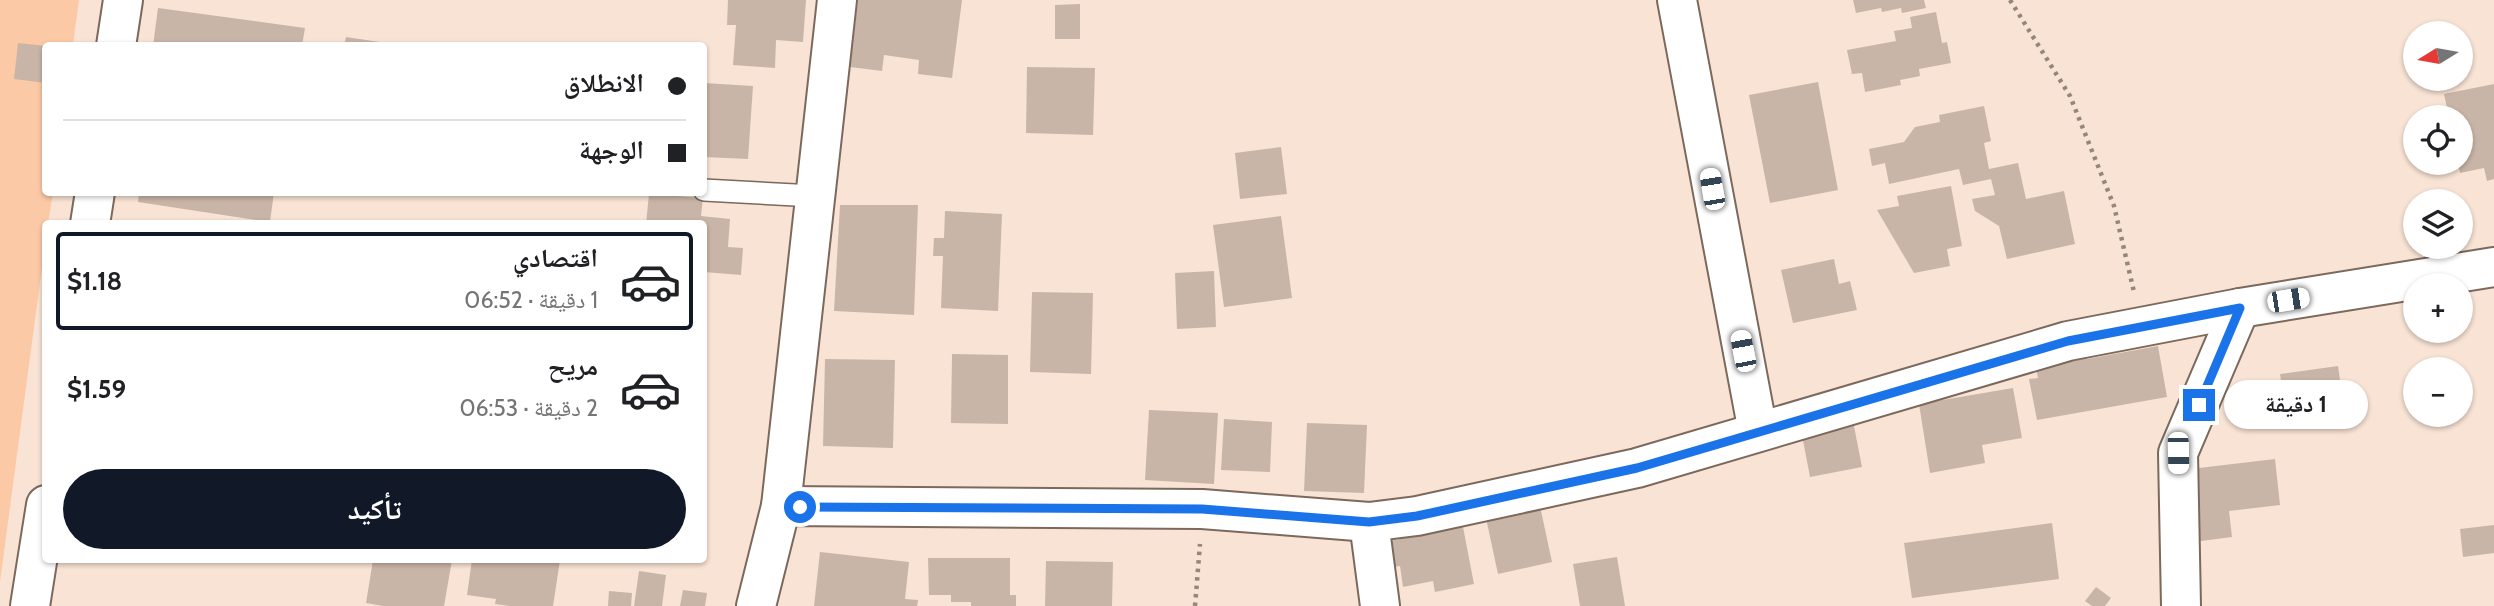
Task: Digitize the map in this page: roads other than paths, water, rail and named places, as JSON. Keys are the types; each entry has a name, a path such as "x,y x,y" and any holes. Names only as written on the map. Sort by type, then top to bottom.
{"street":[{"path":"117,42 123,0"},
{"path":"756,606 781,506 837,0"},
{"path":"1677,0 1758,432"},
{"path":"90,220 94,196"},
{"path":"781,506 1202,509 1369,522 1417,516 1637,468 2068,341 2240,308 2494,267"},
{"path":"2181,606 2178,453 2240,308"},
{"path":"1369,522 1380,606"},
{"path":"30,606 42,530"}],"lane":[{"path":"707,190 814,196"}]}
